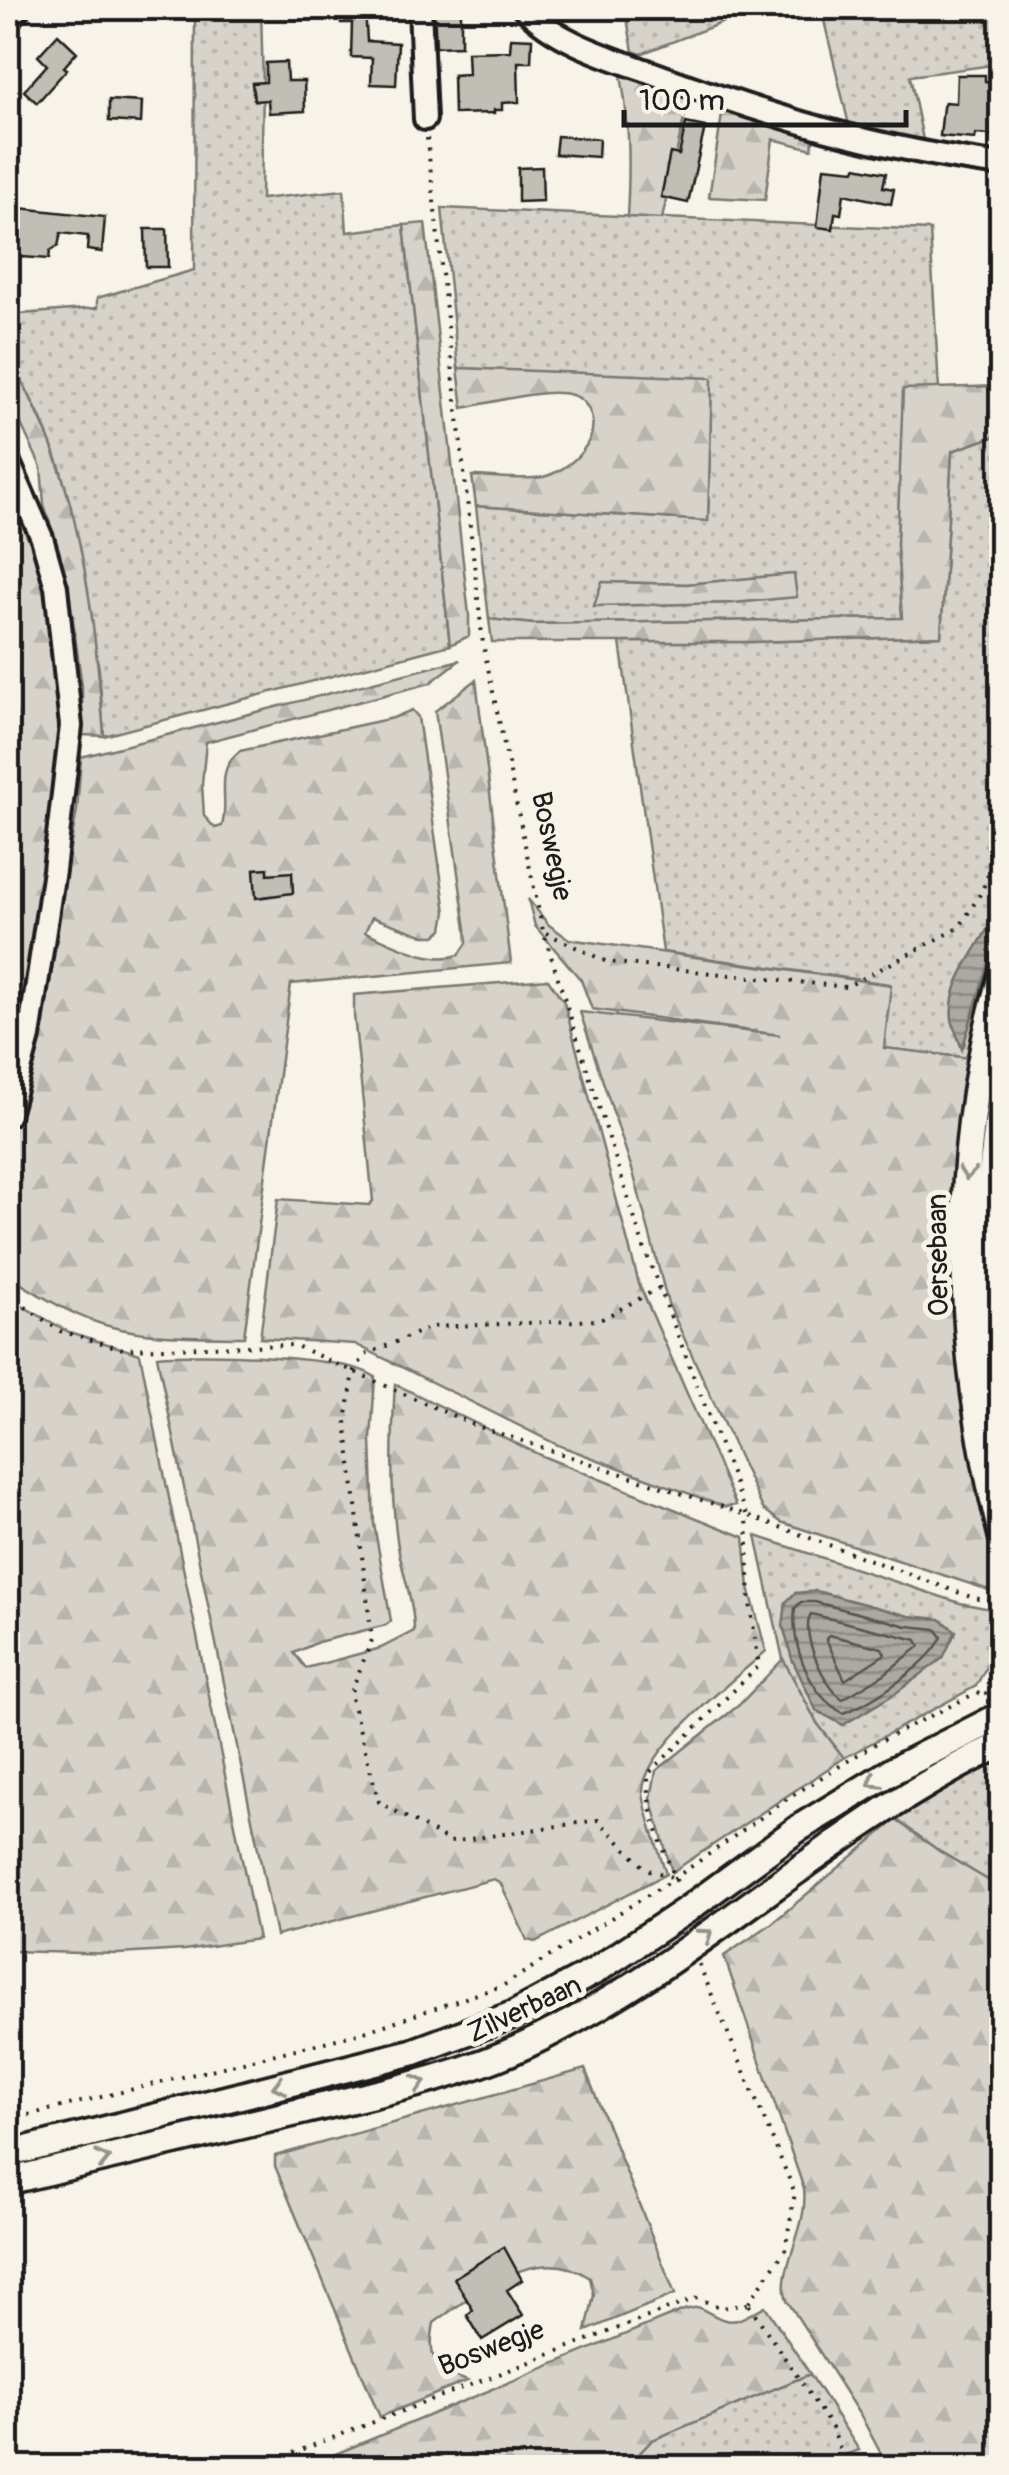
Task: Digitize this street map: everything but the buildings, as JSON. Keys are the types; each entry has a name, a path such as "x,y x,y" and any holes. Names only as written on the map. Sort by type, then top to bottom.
{"main road":[{"name":"Oersebaan","path":"1002,974 975,1100 964,1225 973,1384 1002,1536"},
{"name":"Oersebaan","path":"1002,1092 992,1172 986,1302 1002,1440"},
{"name":"Zilverbaan","path":"8,2154 413,2052 515,2014 594,1971 799,1828 894,1770 1002,1715"},
{"name":"Zilverbaan","path":"8,2182 420,2083 526,2046 608,2002 905,1796 1002,1744"}],"street":[{"path":"8,20 19,8"},
{"path":"420,8 425,118"},
{"path":"524,8 536,20 587,49 754,111 934,157 1002,166"},
{"path":"8,460 42,538 56,587 71,726 29,1037 8,1115"}],"path":[{"name":"Boswegje","path":"425,118 483,644 544,932 660,1288 746,1516 750,1603 759,1666 648,1774 648,1802 675,1878"},
{"path":"544,932 607,962 846,987 958,928 982,891 1002,838"},
{"path":"660,1288 600,1320 431,1326 365,1355 354,1372 346,1421 372,1640 350,1694 379,1802 450,1842 598,1820 646,1869 675,1878 688,1909"},
{"path":"8,1295 60,1331 124,1349 294,1345 474,1426 1002,1605"},
{"name":"Zilverbaan","path":"8,2120 361,2033 504,1985 675,1878 790,1797 875,1744 972,1695 986,1692"},
{"path":"690,1946 708,1981 794,2193 785,2250 748,2304 832,2428 847,2468"},
{"name":"Boswegje","path":"254,2468 697,2298 722,2308 748,2304"}],"green space":[{"path":"195,8 261,10 261,199 344,190 347,232 404,225 450,645 104,736 99,670 78,542 60,467 8,352 8,315 97,308 97,298 194,270"},
{"path":"625,8 760,8 641,54 633,51"},
{"path":"821,8 1001,8 1001,64 910,76 923,140 849,125"},
{"path":"618,61 690,91 662,219 627,217 628,139"},
{"path":"724,102 814,132 812,149 773,139 765,200 709,197"},
{"path":"442,208 930,230 939,390 904,389 897,545 903,618 533,624 489,619 476,506 708,521 712,379 458,368","holes":["793,574 796,597 733,603 594,606 602,582 687,584"]},
{"path":"425,223 469,615 469,636 450,645 404,225"},
{"path":"8,352 53,450 68,496 94,633 104,736 82,735 82,686 68,585 44,504 41,467 8,396"},
{"path":"458,368 712,378 708,521 476,506 472,476 526,479 554,473 582,452 592,432 592,421 582,400 561,393 533,394 463,408"},
{"path":"1001,386 1001,434 952,451 941,636 752,642 492,642 489,619 533,624 902,618 897,545 903,389"},
{"path":"1001,434 1001,895 998,914 978,946 963,1047 1001,922 1001,948 970,1058 883,1048 890,984 663,952 620,642 941,636 952,451"},
{"path":"8,468 46,571 66,725 55,841 8,1054"},
{"path":"794,574 797,597 733,603 594,606 602,582 687,584"},
{"path":"460,660 430,683 206,742 204,816 215,828 222,826 224,816 227,767 240,751 393,718 412,710 418,717 446,912 443,929 435,936 425,936 372,917 365,932 423,955 459,955 467,943 466,929 435,711 476,680 511,963 291,984 244,1337 161,1335 112,1327 71,1312 8,1276 8,1139 22,1079 31,1009 62,892 77,810 81,757"},
{"path":"528,899 549,925 569,939 891,985 884,1048 970,1058 952,1184 950,1270 958,1358 1001,1574 1001,1594 781,1522 763,1509 668,1303 633,1172 580,1012 780,1035 592,1009 581,980 535,926"},
{"path":"548,979 564,1002 639,1284 736,1505 725,1507 558,1445 355,1344 260,1338 278,1199 369,1205 373,1201 354,995"},
{"path":"8,1298 69,1332 140,1354 258,1939 184,1950 118,1954 8,1951"},
{"path":"204,1354 304,1360 335,1364 375,1377 371,1440 374,1524 391,1621 294,1653 306,1668 381,1648 414,1631 395,1520 395,1384 542,1456 744,1537 749,1587 766,1651 692,1716 647,1774 643,1797 666,1874 535,1942 527,1940 501,1884 494,1879 276,1936 157,1356"},
{"path":"756,1536 960,1603 1001,1611 1001,1640 976,1686 844,1758 817,1723 783,1659"},
{"path":"783,1659 817,1723 844,1758 672,1872 651,1798 656,1771 739,1705"},
{"path":"997,1758 1002,1765 1001,1888 897,1820"},
{"path":"896,1820 1001,1888 1001,2467 888,2467 788,2302 785,2278 802,2220 804,2189 724,1956 771,1924"},
{"path":"585,2069 675,2294 586,2331 594,2295 590,2278 570,2268 550,2265 508,2275 434,2323 432,2346 436,2361 447,2372 467,2381 380,2417 275,2166 275,2156"},
{"path":"765,2306 810,2374 652,2440 632,2467 304,2467 684,2310 698,2307 731,2321"},
{"path":"810,2374 859,2450 811,2467 632,2468 635,2458 652,2440"}],"water":[{"path":"1001,895 1001,922 962,1049 952,1019 956,986"},
{"path":"816,1591 909,1616 940,1619 956,1631 943,1658 843,1725 816,1710 792,1659 783,1626 786,1602 795,1593"}]}
